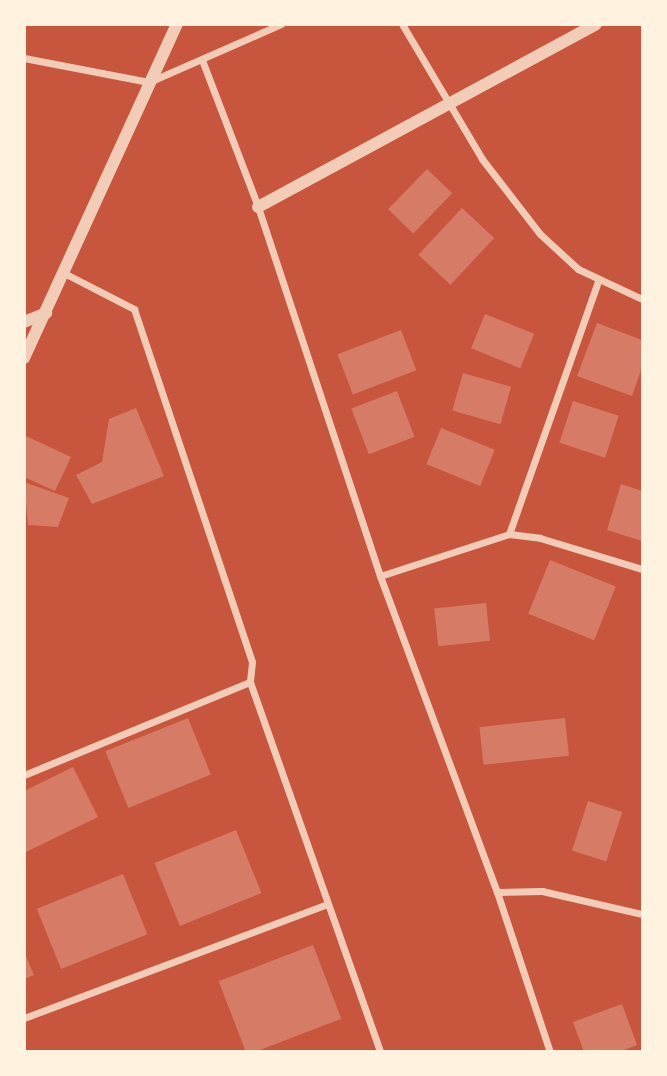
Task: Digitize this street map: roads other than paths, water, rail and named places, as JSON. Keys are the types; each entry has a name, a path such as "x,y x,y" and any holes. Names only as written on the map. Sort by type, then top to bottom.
{"street":[{"path":"24,358 177,24"},
{"path":"24,58 149,82 281,24"},
{"path":"402,24 448,105 521,213 560,254 598,281 642,299"},
{"path":"258,207 596,24"},
{"path":"202,60 258,207 380,576 497,892 550,1052"},
{"path":"64,274 134,309 252,662 250,682 325,905 380,1052"},
{"path":"509,534 598,281"},
{"path":"24,322 46,313"},
{"path":"380,576 509,534 540,538 642,569"},
{"path":"24,775 250,682"},
{"path":"497,892 542,891 642,914"},
{"path":"24,1018 325,905"}]}
